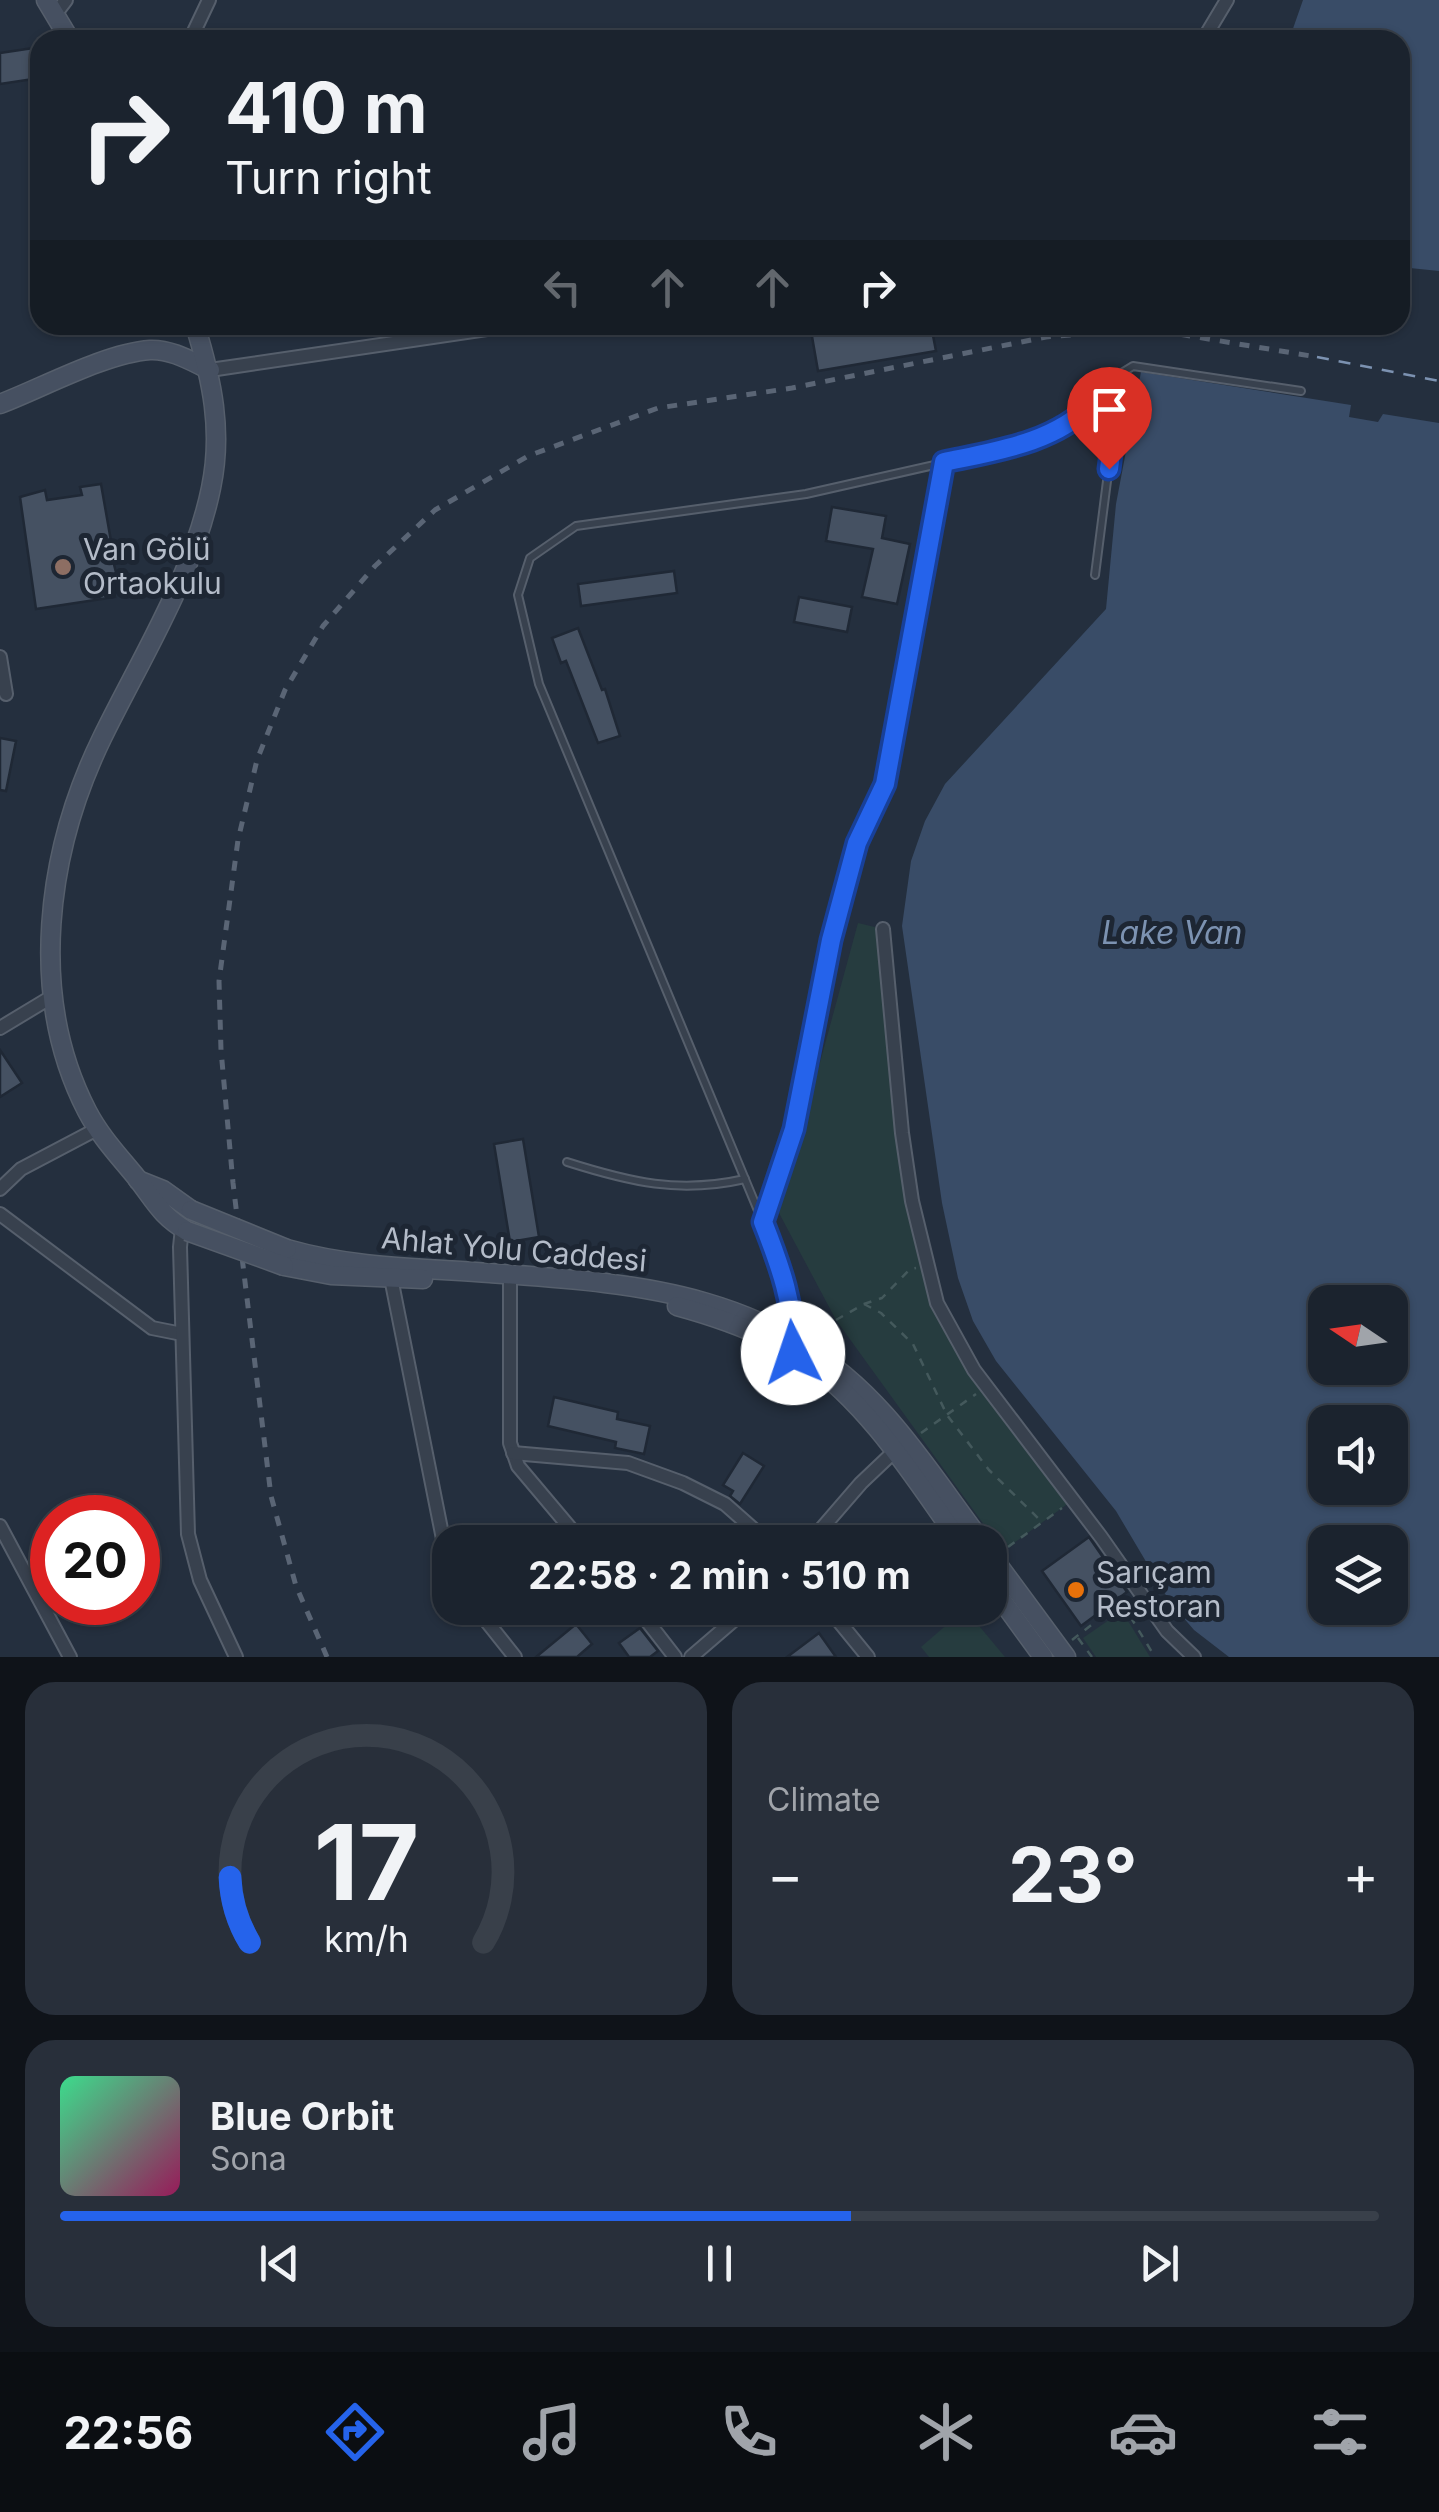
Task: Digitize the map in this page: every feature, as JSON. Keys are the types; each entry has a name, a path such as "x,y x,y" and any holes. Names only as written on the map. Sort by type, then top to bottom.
{"street":[{"path":"195,30 209,0"},
{"path":"1209,30 1226,0"},
{"path":"56,4 66,30"},
{"path":"198,335 216,405 211,487 184,566 100,742 66,833 55,882 51,931 53,996 77,1092 96,1129 154,1206 185,1229 286,1258"},
{"path":"0,404 113,358 150,350 172,353 210,370 448,335"},
{"path":"0,657 6,694"},
{"path":"884,929 902,1134 937,1303 951,1333 987,1386 1167,1631 1194,1657"},
{"path":"0,1028 53,996"},
{"path":"0,1189 22,1169 96,1129"},
{"name":"Ahlat Yolu Caddesi","path":"138,1180 286,1258 331,1275 510,1280"},
{"path":"0,1214 152,1328 182,1334"},
{"path":"185,1229 180,1248 190,1549 236,1657"},
{"name":"Ahlat Yolu Caddesi","path":"286,1258 628,1294 794,1346 907,1442 969,1525"},
{"path":"391,1278 440,1525"},
{"path":"510,1280 510,1444 518,1466 568,1525"},
{"path":"824,1525 861,1482 907,1442"},
{"name":"Ahlat Yolu Caddesi","path":"907,1442 951,1525"},
{"path":"514,1453 628,1463 725,1504 749,1525"},
{"path":"0,1526 70,1657"},
{"path":"1007,1588 1043,1657"},
{"path":"1009,1595 1067,1650"},
{"path":"490,1625 515,1657"},
{"path":"650,1625 675,1657"},
{"path":"691,1657 728,1625"},
{"path":"842,1625 868,1657"}],"lane":[{"path":"794,1346 784,1273 539,684 518,595 530,558 576,526 806,494 1027,444 1079,418 1120,374 1134,366 1302,391"},
{"path":"1093,403 1108,419 1113,434 1096,574"},
{"path":"763,1222 794,1129 831,940 857,843 885,784 944,462"},
{"path":"568,1162 652,1184 698,1186 745,1179"}],"path":[{"path":"836,1320 882,1298 910,1269 928,1269"},
{"path":"864,1304 880,1313 913,1344 947,1415 989,1470 1043,1523"},
{"path":"907,1442 987,1386"},
{"path":"1007,1545 1073,1500"},
{"path":"1067,1650 1077,1636 1138,1589"},
{"path":"1122,1602 1155,1657"},
{"path":"1077,1636 1092,1657"}],"green space":[{"path":"858,923 883,929 912,1201 951,1333 1073,1500 1007,1548 1007,1525 984,1525 836,1320 779,1213"},
{"path":"1122,1611 1150,1657 1096,1657 1083,1638"},
{"path":"946,1625 978,1625 1005,1657 929,1657 921,1647"}],"water":[{"path":"1303,0 1439,0 1439,271 1410,268 1410,30 1292,30"},
{"name":"Lake Van","path":"1141,372 1351,405 1349,417 1378,422 1383,414 1439,423 1439,1657 1229,1657 1194,1630 1170,1602 1116,1511 996,1361 973,1321 958,1278 942,1203 902,926 911,861 925,821 945,784 1106,609 1116,504"}],"building":[{"path":"30,48 30,80 0,84 0,53"},
{"path":"812,335 933,335 936,351 818,371"},
{"path":"101,484 108,541 119,584 114,585 115,597 36,609 20,497 45,490 47,500 82,495 80,487"},
{"path":"832,507 886,516 882,538 910,544 897,604 862,597 873,549 826,541"},
{"path":"674,571 677,593 581,606 578,584"},
{"path":"799,597 852,607 847,632 794,622"},
{"path":"578,628 602,690 605,689 620,736 598,743 566,661 561,663 552,638"},
{"path":"0,738 16,741 6,791 0,790"},
{"path":"0,1050 22,1083 0,1097"},
{"path":"523,1139 539,1237 510,1242 494,1144"},
{"path":"554,1397 618,1412 617,1419 650,1426 644,1454 615,1448 616,1442 548,1426"},
{"path":"743,1453 764,1466 740,1504 730,1496 733,1491 723,1485"},
{"path":"1089,1537 1127,1592 1081,1626 1042,1571"},
{"path":"575,1625 592,1644 577,1657 536,1657"},
{"path":"640,1628 658,1651 650,1657 629,1657 619,1643"},
{"path":"819,1633 836,1657 787,1657"}],"ferry route":[{"path":"1317,357 1439,381"}],"railway":[{"path":"327,1657 296,1586 271,1496 221,1050 219,981 238,840 257,760 285,690 323,626 375,566 435,510 528,456 658,408 792,388 1071,335"},
{"path":"1184,335 1317,357"}],"place":[{"name":"Van Gölü Ortaokulu","path":"63,567"},
{"name":"Sarıçam Restoran","path":"1076,1590"}],"route":[{"path":"793,1353 794,1325 784,1273 763,1222 794,1129 831,940 857,843 885,784 944,462 1027,444 1079,418 1093,403 1108,419 1113,434 1109,469"}]}
